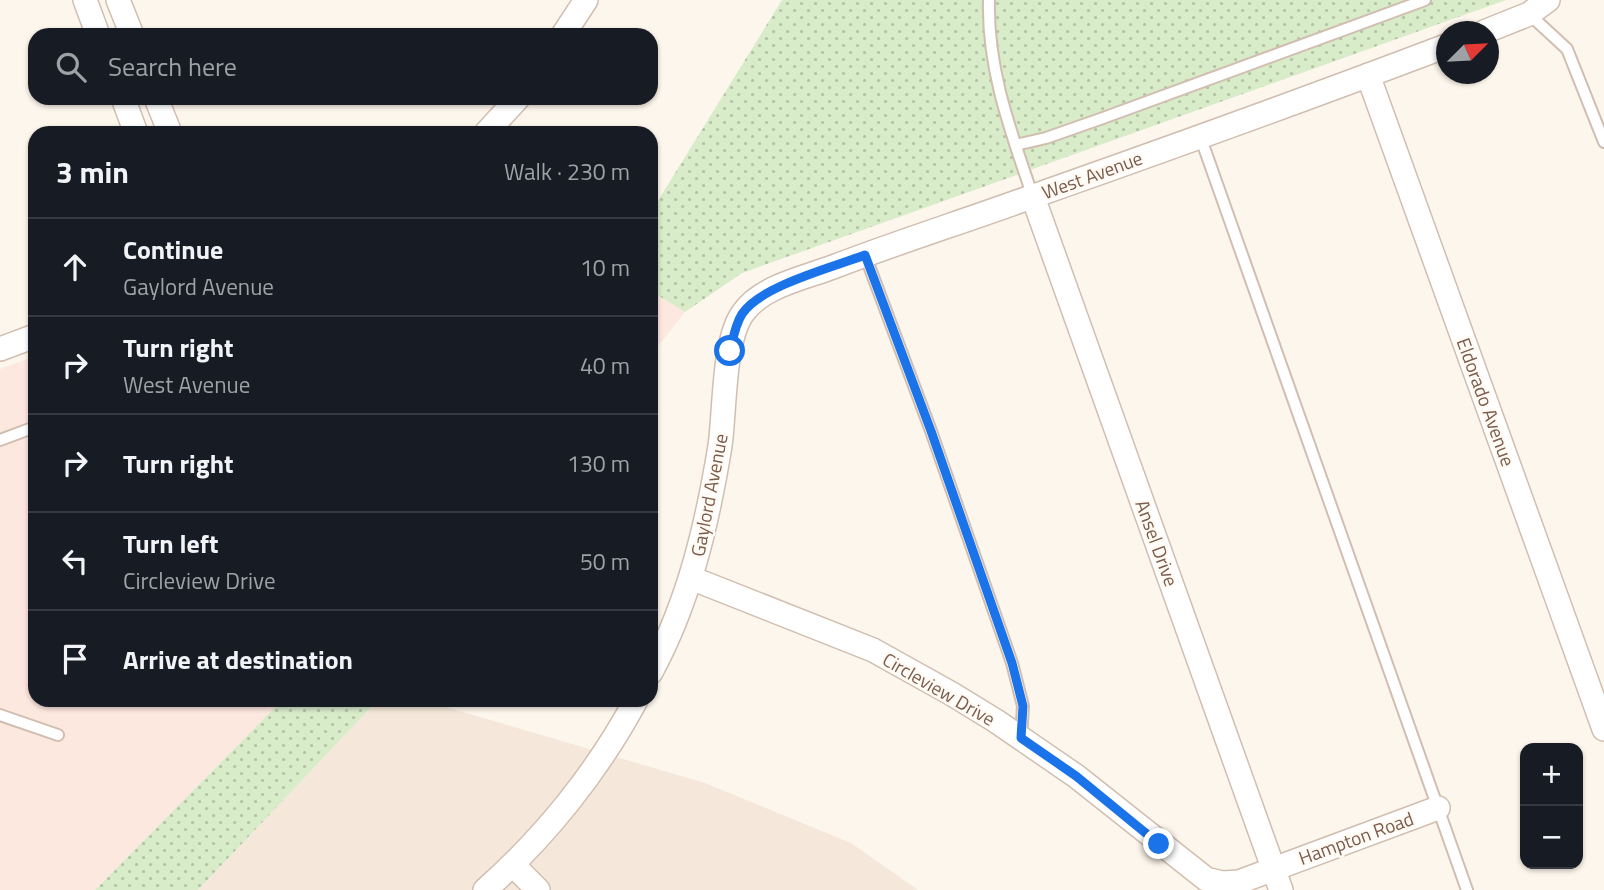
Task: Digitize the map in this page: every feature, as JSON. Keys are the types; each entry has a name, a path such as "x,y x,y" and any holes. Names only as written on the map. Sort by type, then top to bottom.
{"street":[{"path":"85,0 95,28"},
{"path":"118,0 129,28"},
{"path":"567,28 586,0"},
{"path":"1499,26 1529,14 1548,0"},
{"name":"West Avenue","path":"743,312 756,299 776,288 1436,50"},
{"name":"Eldorado Avenue","path":"1368,75 1604,729"},
{"path":"126,105 133,126"},
{"path":"159,105 167,126"},
{"path":"492,126 512,105"},
{"name":"Ansel Drive","path":"1033,197 1281,890"},
{"name":"Gaylord Avenue","path":"658,658 699,555 720,445 730,351 743,312"},
{"path":"0,349 28,339"},
{"name":"Circleview Drive","path":"691,578 873,650 952,694 1076,776 1206,879 1222,883 1239,882 1273,868"},
{"path":"485,890 513,865 552,822 595,766 632,707"},
{"name":"Hampton Road","path":"1273,868 1438,808"},
{"path":"513,865 538,890"}],"lane":[{"path":"989,0 988,29 995,75 1033,197"},
{"path":"1016,145 1046,138 1103,118 1425,0"},
{"path":"1529,14 1567,49 1604,142"},
{"path":"1200,136 1467,890"},
{"path":"865,255 931,431 1012,663 1023,706 1021,738"},
{"path":"0,440 28,430"},
{"path":"0,715 58,735"}],"shaded area":[{"path":"658,295 685,312 658,346"},
{"path":"28,359 28,707 275,707 95,890 0,890 0,369"},
{"path":"371,707 446,707 705,783 851,843 918,890 198,890"}],"green space":[{"path":"782,0 1506,0 1447,21 1436,21 1436,25 742,273 685,312 658,295 658,201"},
{"path":"275,707 371,707 198,890 95,890"}],"route":[{"path":"730,351 738,321 756,299 776,288 865,255 931,431 1012,663 1023,706 1021,738 1076,776 1159,844"}]}
